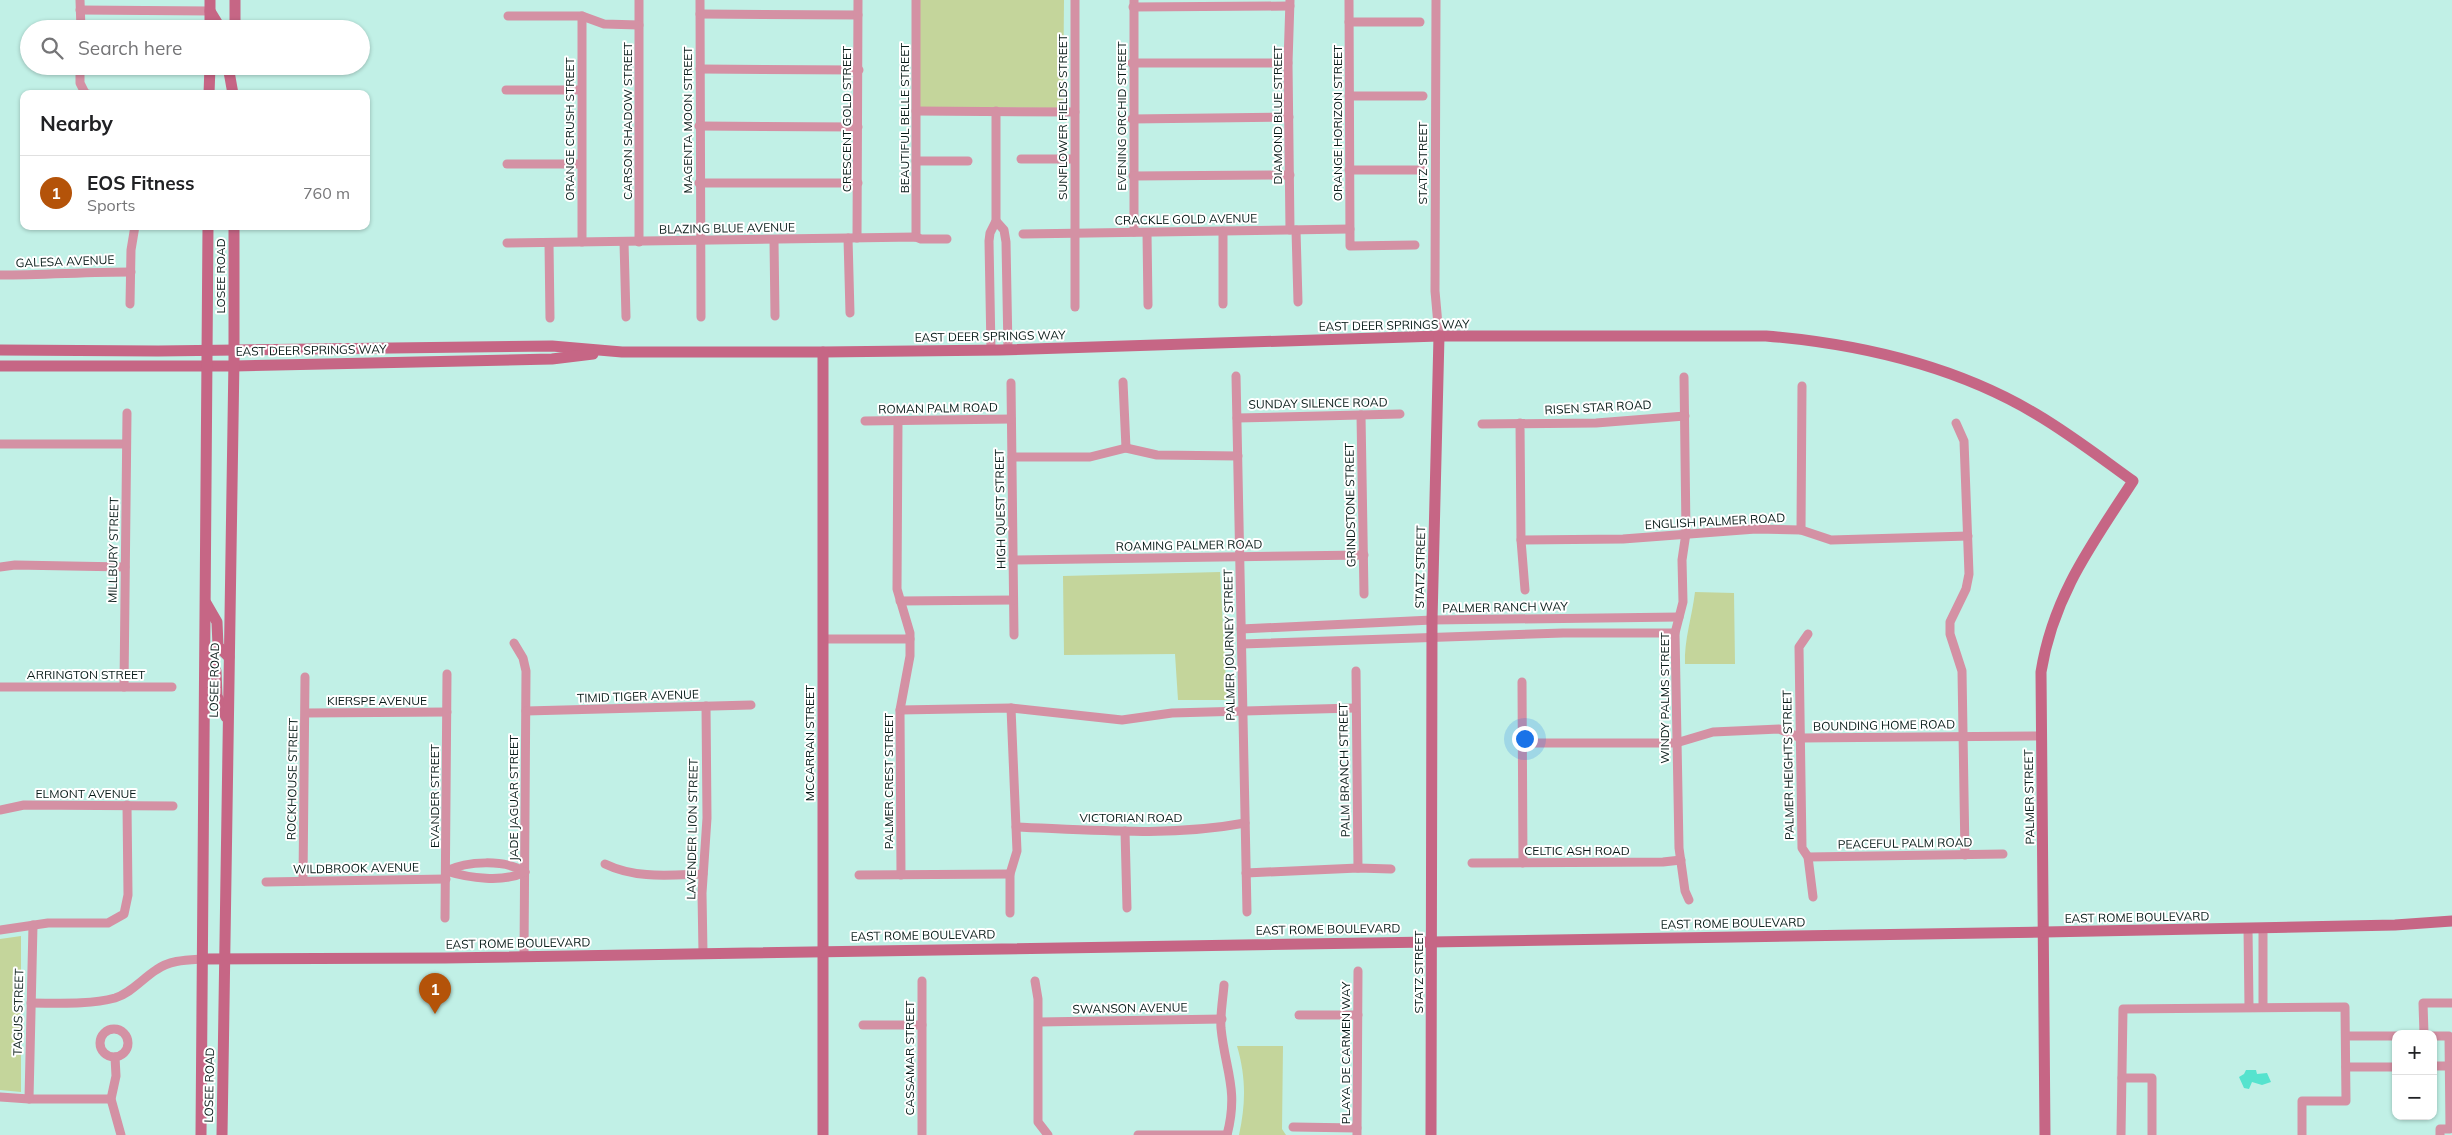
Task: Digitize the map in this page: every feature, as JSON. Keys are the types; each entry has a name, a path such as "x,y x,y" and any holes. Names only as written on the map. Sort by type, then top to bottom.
{"street":[{"path":"80,0 81,20"},
{"path":"235,0 235,20"},
{"name":"CARSON SHADOW STREET","path":"639,0 639,242"},
{"name":"MAGENTA MOON STREET","path":"700,0 699,241 701,317"},
{"name":"CRESCENT GOLD STREET","path":"850,313 853,238 858,183 858,0"},
{"name":"BEAUTIFUL BELLE STREET","path":"916,0 916,237"},
{"name":"SUNFLOWER FIELDS STREET","path":"1075,0 1075,307"},
{"name":"ORANGE HORIZON STREET","path":"1349,0 1350,246 1415,245"},
{"name":"STATZ STREET","path":"1431,1135 1432,620 1439,336 1435,291 1436,0"},
{"path":"1134,3 1290,3"},
{"name":"EVENING ORCHID STREET","path":"1134,3 1132,63 1134,232"},
{"name":"DIAMOND BLUE STREET","path":"1290,3 1288,63 1290,175 1298,302"},
{"path":"80,10 210,6 213,20"},
{"path":"700,14 858,14"},
{"path":"508,16 582,16 604,24 639,24"},
{"name":"ORANGE CRUSH STREET","path":"582,16 582,242"},
{"path":"1349,22 1420,22"},
{"path":"1132,63 1288,63"},
{"path":"700,69 858,70"},
{"path":"80,75 80,84 84,90"},
{"path":"209,90 210,75"},
{"path":"230,75 233,90"},
{"path":"234,75 234,90"},
{"path":"506,90 581,90"},
{"path":"1349,96 1423,96"},
{"path":"916,111 1074,112"},
{"path":"991,350 990,233 996,221 996,112"},
{"path":"1132,119 1289,117"},
{"path":"699,126 858,127"},
{"path":"1021,159 1074,159"},
{"path":"916,160 968,161"},
{"path":"507,164 581,164"},
{"path":"1349,170 1422,170"},
{"path":"1134,176 1290,175"},
{"path":"699,183 858,183"},
{"path":"996,221 1005,235 1008,350"},
{"name":"CRACKLE GOLD AVENUE","path":"1024,234 1350,229"},
{"path":"130,304 135,230"},
{"name":"LOSEE ROAD","path":"201,1135 208,230"},
{"name":"LOSEE ROAD","path":"222,1135 234,366 234,230"},
{"path":"1223,231 1223,304"},
{"path":"1148,233 1148,306"},
{"name":"BLAZING BLUE AVENUE","path":"507,243 916,237 921,239 947,239"},
{"path":"774,240 775,316"},
{"path":"624,242 626,317"},
{"path":"549,243 550,318"},
{"name":"GALESA AVENUE","path":"0,275 131,272"},
{"name":"EAST DEER SPRINGS WAY","path":"0,350 234,350 552,346 622,352 823,352 1008,350 1439,336 1766,336 1819,341 1867,349 1954,375 1995,392 2036,414 2133,481"},
{"name":"EAST DEER SPRINGS WAY","path":"0,366 234,366 552,359 622,352"},
{"name":"MCCARRAN STREET","path":"823,352 823,1135"},
{"name":"PALMER JOURNEY STREET","path":"1236,376 1247,912"},
{"name":"WINDY PALMS STREET","path":"1684,377 1686,533 1682,560 1683,602 1675,633 1679,848 1688,900"},
{"path":"1124,382 1126,448"},
{"name":"HIGH QUEST STREET","path":"1011,383 1014,635"},
{"path":"1800,530 1802,386"},
{"name":"MILLBURY STREET","path":"124,687 127,413"},
{"name":"SUNDAY SILENCE ROAD","path":"1237,418 1400,414"},
{"name":"GRINDSTONE STREET","path":"1361,415 1364,594"},
{"name":"RISEN STAR ROAD","path":"1482,424 1596,422 1685,416"},
{"name":"ROMAN PALM ROAD","path":"865,421 1011,419"},
{"name":"PALMER CREST STREET","path":"898,421 897,589 910,638 906,680 900,710 901,875"},
{"path":"1520,423 1521,540 1525,590"},
{"path":"1956,423 1964,441 1969,574 1966,590 1950,622 1950,634 1962,671 1965,855"},
{"path":"0,444 126,444"},
{"path":"1012,457 1090,457 1126,448 1157,455 1238,456"},
{"name":"PALMER STREET","path":"2045,1135 2041,672 2055,614 2074,574 2133,481"},
{"name":"ENGLISH PALMER ROAD","path":"1521,540 1624,539 1756,529 1800,530 1831,540 1968,536"},
{"name":"ROAMING PALMER ROAD","path":"1013,560 1364,555"},
{"path":"0,567 15,565 125,567"},
{"path":"900,601 1013,600"},
{"path":"205,601 217,622 218,646 228,657"},
{"name":"PALMER RANCH WAY","path":"1241,629 1432,620 1679,617"},
{"path":"1242,644 1432,637 1675,633"},
{"name":"PALMER HEIGHTS STREET","path":"1808,634 1799,647 1802,848 1808,857 1812,897"},
{"path":"824,639 910,638"},
{"name":"JADE JAGUAR STREET","path":"514,644 523,658 526,672 524,956"},
{"path":"206,658 216,671 217,696 228,720"},
{"name":"PALM BRANCH STREET","path":"1356,672 1358,868"},
{"name":"EVANDER STREET","path":"445,918 448,674"},
{"name":"ROCKHOUSE STREET","path":"303,881 305,677"},
{"path":"1522,682 1523,863"},
{"name":"ARRINGTON STREET","path":"0,688 172,687"},
{"name":"TIMID TIGER AVENUE","path":"526,711 751,705"},
{"name":"LAVENDER LION STREET","path":"703,953 703,874 707,818 706,706"},
{"path":"900,710 1012,708 1122,720 1172,713 1355,708"},
{"path":"1010,913 1010,874 1016,860 1012,708"},
{"name":"KIERSPE AVENUE","path":"306,713 447,712"},
{"name":"BOUNDING HOME ROAD","path":"1522,743 1676,743 1713,732 1779,729 1801,738 2041,736"},
{"name":"ELMONT AVENUE","path":"0,810 24,805 173,806"},
{"path":"0,930 48,922 108,922 124,914 128,895 127,805"},
{"name":"VICTORIAN ROAD","path":"1016,827 1125,831 1212,829 1245,823"},
{"path":"1125,831 1127,908"},
{"name":"PEACEFUL PALM ROAD","path":"1808,857 2003,854"},
{"name":"CELTIC ASH ROAD","path":"1472,863 1663,862 1681,860"},
{"name":"WILDBROOK AVENUE","path":"266,882 446,875 462,864 514,865 525,872"},
{"path":"605,864 618,870 637,874 703,874"},
{"path":"1246,873 1358,868 1391,869"},
{"path":"859,875 1010,874"},
{"name":"EAST ROME BOULEVARD","path":"203,959 524,956 2044,932 2263,928 2452,920"},
{"name":"TAGUS STREET","path":"29,1099 33,925"},
{"path":"2248,928 2249,1007"},
{"path":"2263,928 2263,1007"},
{"path":"31,1003 91,1002 116,998 134,989 156,970 176,960 203,959"},
{"name":"PLAYA DE CARMEN WAY","path":"1357,1131 1358,971"},
{"name":"CASSAMAR STREET","path":"922,980 922,1135"},
{"path":"1035,980 1038,999 1038,1122 1046,1134"},
{"path":"1138,1135 1227,1135 1232,1114 1233,1092 1223,1041 1224,985"},
{"path":"2424,1030 2424,1003 2452,1003"},
{"path":"2121,1135 2123,1008 2346,1006 2346,1101 2302,1101 2302,1135"},
{"path":"1299,1015 1358,1015"},
{"name":"SWANSON AVENUE","path":"1038,1022 1222,1019"},
{"path":"863,1025 922,1025"},
{"path":"2346,1036 2392,1036"},
{"path":"2437,1036 2449,1036 2450,1066 2450,1128 2440,1129 2440,1135"},
{"path":"115,1057 116,1076 111,1099 121,1135"},
{"path":"2437,1066 2450,1066"},
{"path":"2346,1067 2392,1067"},
{"path":"2122,1078 2152,1078 2152,1135"},
{"path":"0,1097 111,1099"},
{"path":"1293,1127 1357,1131"}],"shaded area":[{"path":"920,0 1064,0 1063,108 919,107"},
{"path":"1220,572 1227,700 1178,700 1175,654 1064,655 1063,576"},
{"path":"1695,592 1734,593 1735,664 1685,664 1687,637"},
{"path":"21,936 21,1092 0,1090 0,939"},
{"path":"1237,1046 1283,1046 1282,1129 1286,1135 1239,1135 1244,1090"},
{"path":"2246,1070 2256,1070 2257,1074 2267,1073 2271,1082 2262,1085 2252,1082 2249,1089 2244,1088 2239,1077"}],"place":[{"name":"EOS Fitness","path":"435,1014"}]}
